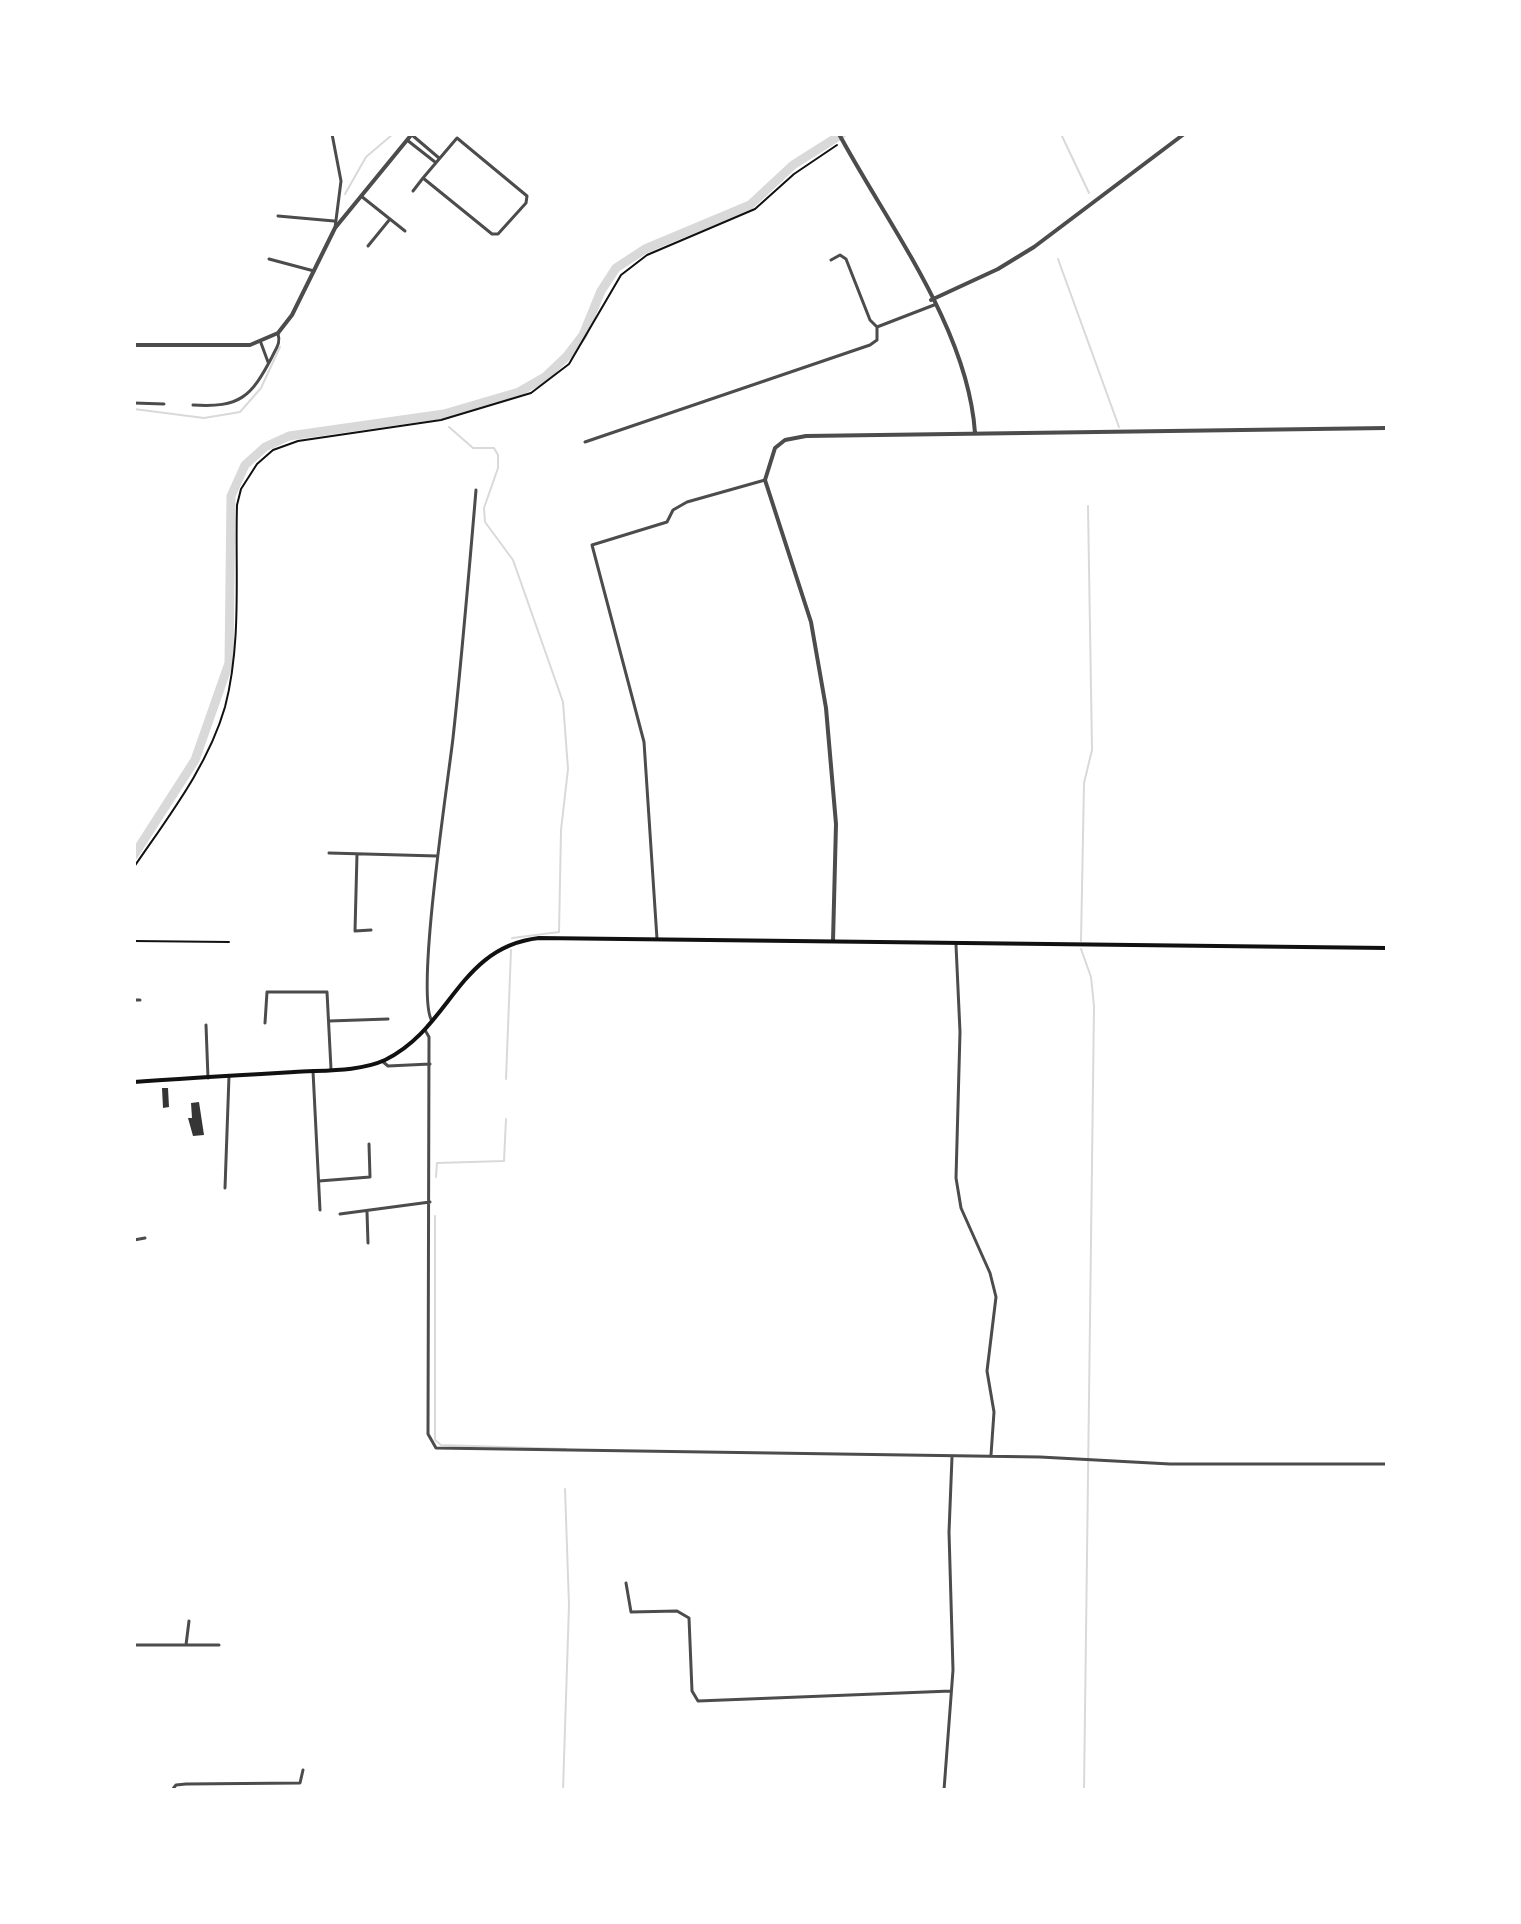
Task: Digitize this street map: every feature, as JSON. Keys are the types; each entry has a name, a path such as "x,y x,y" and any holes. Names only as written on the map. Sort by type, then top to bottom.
{"main road":[{"path":"134,1082 313,1071 382,1061 405,1048 425,1030 475,966 514,943 539,938 1387,948"}],"street":[{"path":"332,134 341,181 335,228"},
{"path":"134,345 261,343 278,333 292,315 335,228 412,134 439,158"},
{"path":"877,327 998,269 1034,247 1184,134"},
{"path":"413,191 435,162 459,136 527,196 526,203 500,233 492,234 423,178"},
{"path":"842,138 933,302 960,359 975,433"},
{"path":"407,140 435,162"},
{"path":"361,196 405,231"},
{"path":"278,216 334,221"},
{"path":"368,246 390,219"},
{"path":"585,442 870,345 877,340 877,327 870,320 846,259 840,255 831,260"},
{"path":"269,259 314,271"},
{"path":"193,405 221,406 241,400 257,385 279,344 278,333"},
{"path":"261,343 267,365"},
{"path":"134,403 164,404"},
{"path":"833,941 836,836 826,708 811,622 765,480 775,448 785,440 806,436 1387,428"},
{"path":"657,939 644,742 592,545 667,522 673,510 687,502 765,480"},
{"path":"432,1021 428,1012 437,856 453,740 476,490"},
{"path":"329,853 437,856"},
{"path":"357,854 355,931 371,930"},
{"path":"956,945 960,1032 956,1178 961,1208 990,1273 996,1297 987,1371 994,1412 991,1456"},
{"path":"265,1023 267,992 327,992 331,1069"},
{"path":"329,1021 388,1019"},
{"path":"206,1025 208,1078"},
{"path":"425,1030 430,1064 428,1434 436,1448 991,1456 1198,1464 1387,1464"},
{"path":"382,1061 388,1066 430,1064"},
{"path":"313,1071 320,1210"},
{"path":"225,1188 229,1076"},
{"path":"319,1181 370,1177 369,1144"},
{"path":"340,1214 430,1202"},
{"path":"367,1212 368,1243"},
{"path":"134,1240 145,1238"},
{"path":"944,1790 951,1691 952,1457"},
{"path":"626,1583 631,1612 677,1611 689,1618 692,1691 698,1701 951,1691"},
{"path":"186,1645 189,1621"},
{"path":"134,1645 219,1645"},
{"path":"172,1790 176,1785 186,1784 300,1783 303,1770"}],"path":[{"path":"134,867 194,779 224,708 234,654 237,505 241,489 257,464 273,450 298,441 441,420 531,393 569,364 621,275 647,255 755,209 794,174 842,138"},
{"path":"134,941 229,942"}],"building":[{"path":"162,1088 168,1088 169,1107 163,1108"},
{"path":"199,1102 204,1135 193,1136 188,1118 192,1118 191,1103"}],"waterway":[{"path":"345,194 366,157 393,134"},
{"path":"134,855 195,760 229,663 231,496 245,465 265,447 289,436 444,414 519,392 545,377 567,356 583,335 601,291 616,268 645,249 750,205 793,165 842,134"},
{"path":"1061,134 1089,193"},
{"path":"1058,259 1119,427"},
{"path":"134,409 204,418 240,412 261,388 280,347"},
{"path":"449,427 473,448 494,448 498,455 498,468 484,508 485,522 513,560 563,702 568,769 561,830 559,932 512,938"},
{"path":"1081,941 1084,783 1092,750 1088,506"},
{"path":"1081,949 1091,977 1094,1006 1084,1790"},
{"path":"506,1079 511,950"},
{"path":"436,1177 437,1163 504,1161 506,1119"},
{"path":"435,1216 435,1440 441,1445 566,1449"},
{"path":"563,1790 569,1605 565,1489"}]}
